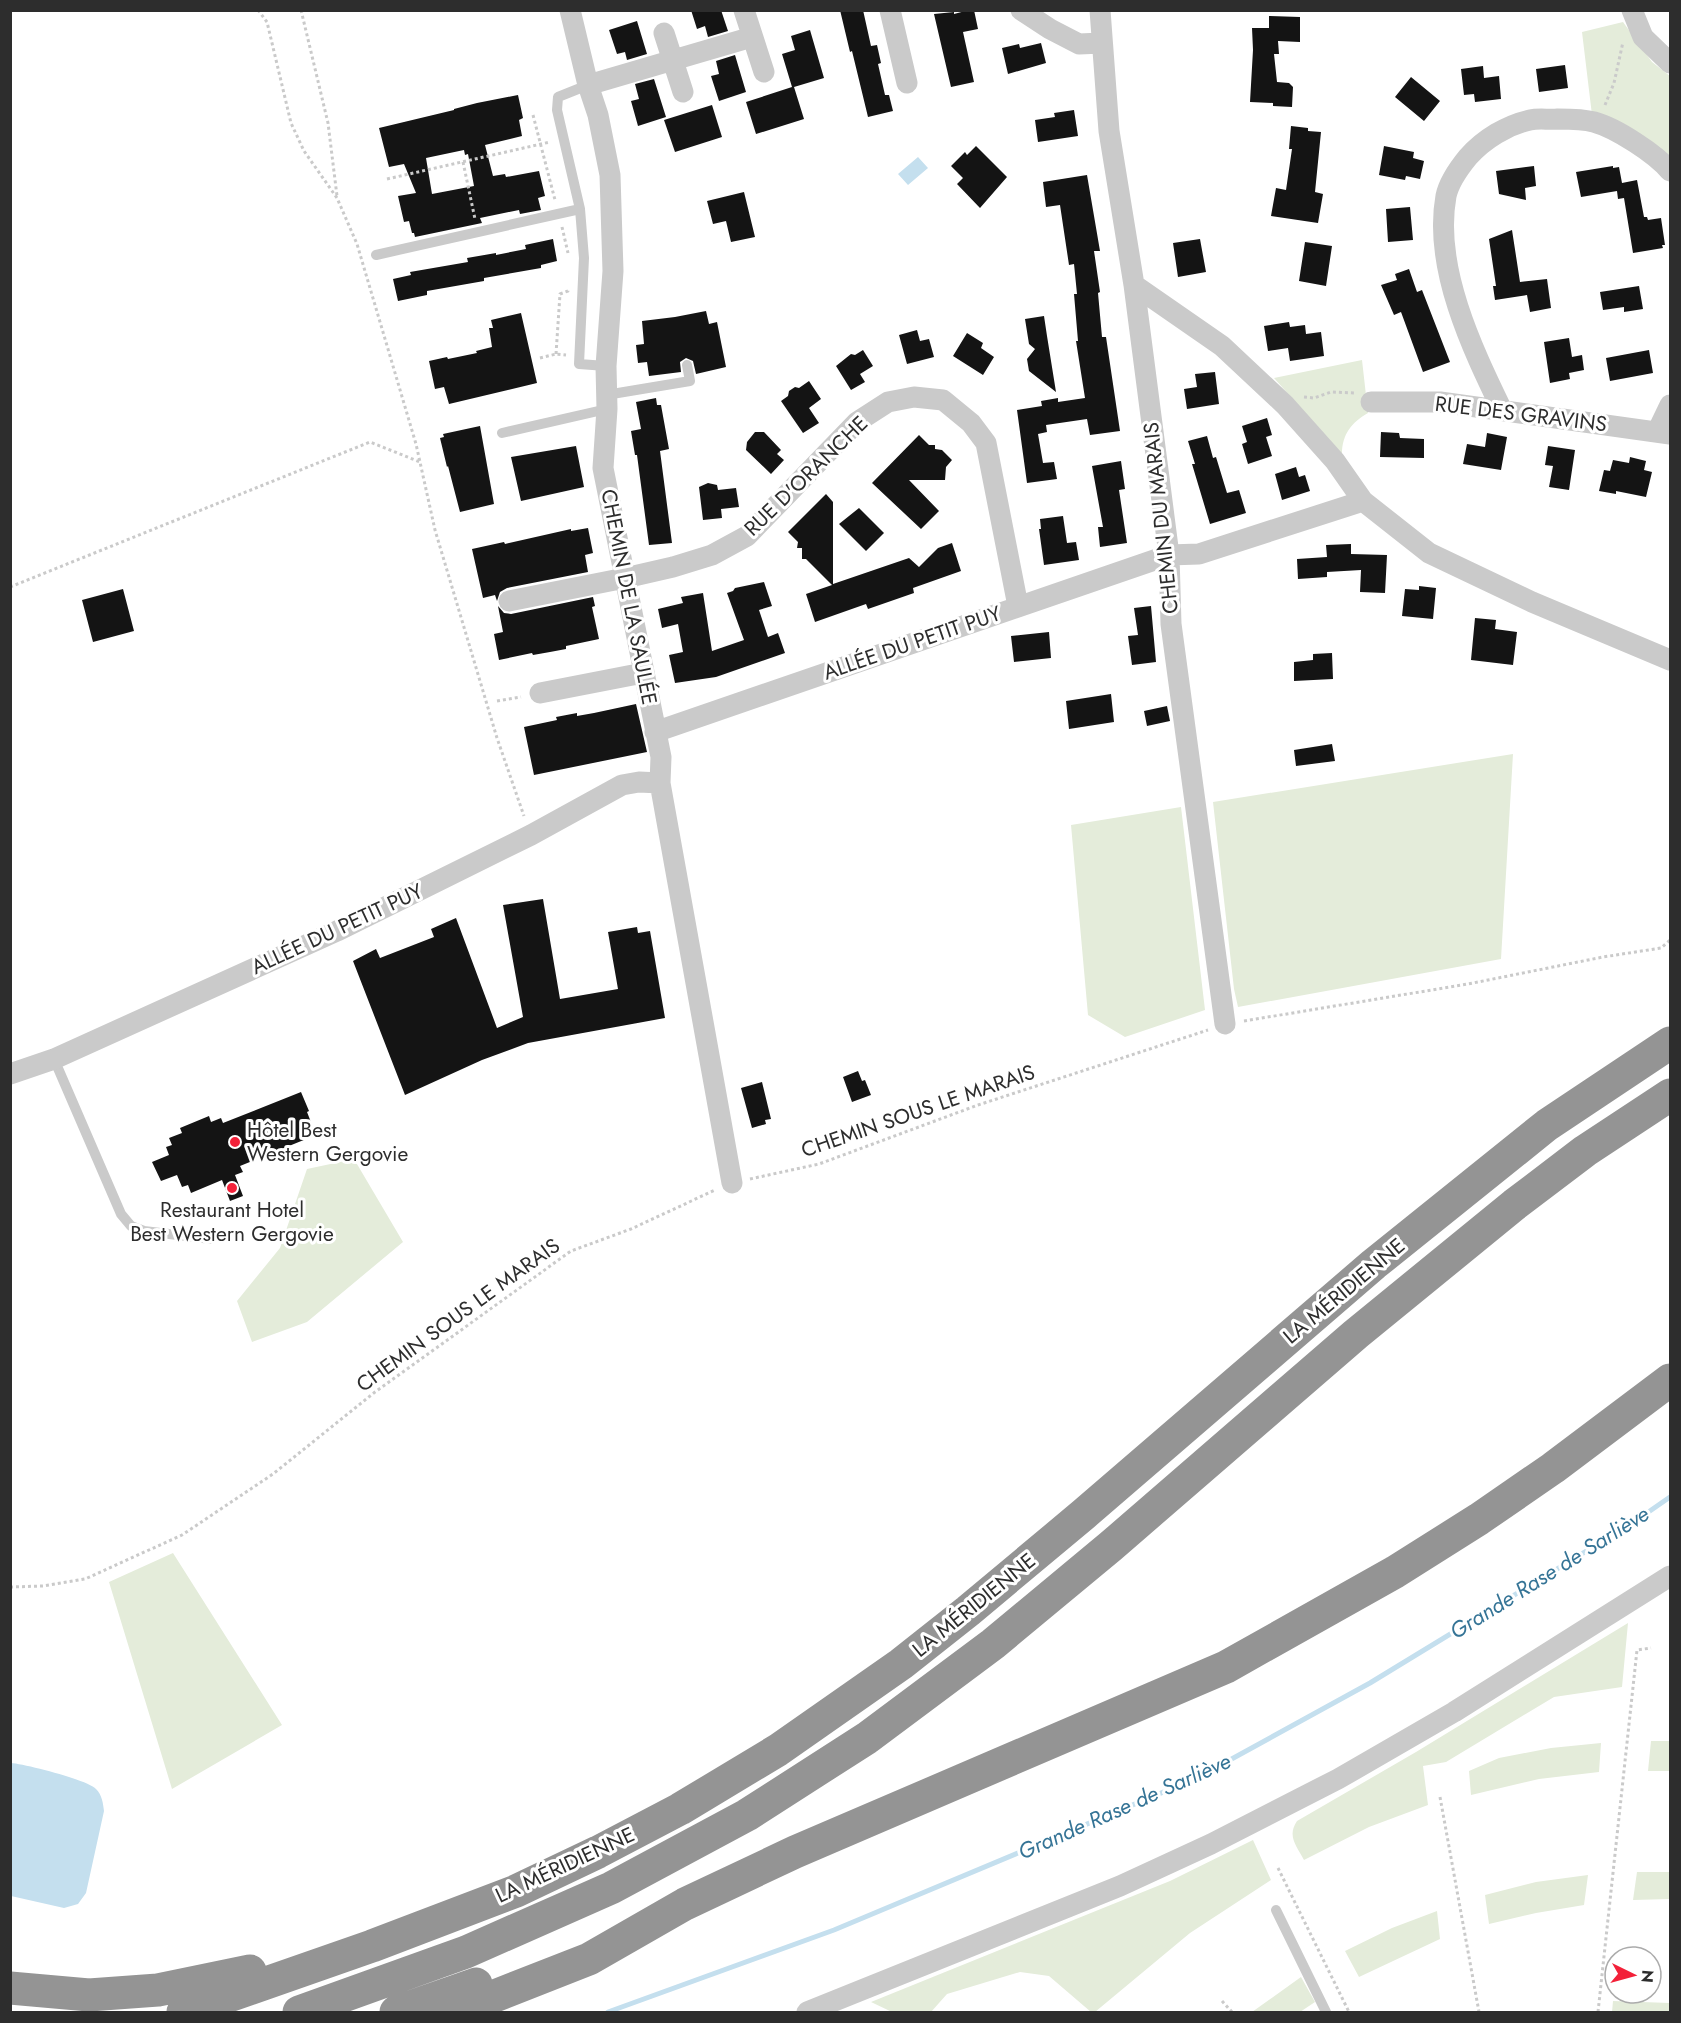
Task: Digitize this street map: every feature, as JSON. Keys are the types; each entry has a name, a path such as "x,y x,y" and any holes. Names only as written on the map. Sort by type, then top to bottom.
{"highway":[{"name":"LA MÉRIDIENNE","path":"183,2013 372,1946 516,1891 680,1809 778,1750 901,1664 968,1611 1374,1264 1538,1132 1671,1043"},
{"name":"LA MÉRIDIENNE","path":"299,2013 466,1952 610,1888 747,1815 867,1738 993,1644 1111,1546 1356,1334 1514,1205 1585,1150 1671,1095"},
{"path":"454,2013 589,1959 685,1904 795,1852 1226,1667 1395,1572 1479,1519 1553,1468 1665,1383"},
{"path":"396,2013 468,1988 583,1940 685,1904"},
{"path":"10,1988 89,1995 158,1990 372,1946"}],"street":[{"name":"CHEMIN DE LA SAULÉE","path":"570,10 588,85 598,115 610,175 613,271 606,366 607,402 603,468 661,757 660,783 732,1183"},
{"path":"744,10 764,72"},
{"path":"890,10 907,83"},
{"path":"1021,10 1079,44 1102,43"},
{"name":"CHEMIN DU MARAIS","path":"1100,10 1109,131 1134,285 1168,555 1171,624 1225,1024"},
{"path":"1633,15 1643,38 1671,63"},
{"path":"664,33 683,92"},
{"path":"588,85 752,37"},
{"path":"1502,410 1470,339 1445,257 1443,218 1446,193 1459,167 1480,144 1506,129 1531,120 1568,119 1594,122 1649,151 1671,171"},
{"path":"1134,285 1222,346 1279,400 1335,461 1364,501 1429,553 1532,602 1671,660"},
{"name":"RUE D'ORANCHE","path":"509,601 626,578 712,555 747,536 856,422 888,402 914,397 943,400 971,423 986,442 1018,606"},
{"name":"RUE DES GRAVINS","path":"1371,402 1440,402 1664,433"},
{"path":"1664,433 1671,405"},
{"name":"ALLÉE DU PETIT PUY","path":"655,732 1168,555 1199,554 1364,501"},
{"path":"540,693 643,673"},
{"name":"ALLÉE DU PETIT PUY","path":"10,1074 54,1059 337,931 531,835 622,785 639,782 660,783"},
{"path":"807,2013 834,2008 1120,1886 1210,1844 1338,1779 1454,1712 1671,1576"}],"lane":[{"path":"588,85 558,97 557,110 580,209 584,258 579,364 606,366"},
{"path":"376,255 580,209"},
{"path":"502,433 607,402 690,381 687,365"},
{"path":"54,1059 121,1214 131,1226 144,1231 211,1239"},
{"path":"1276,1910 1326,2013"}],"path":[{"path":"258,10 267,22 291,123 304,151 337,198 357,244 420,462 441,552 496,738 531,835"},
{"path":"301,10 328,123 337,198"},
{"path":"1594,122 1608,99 1614,83 1626,32 1633,15"},
{"path":"533,115 568,253"},
{"path":"387,179 564,140"},
{"path":"463,162 478,232"},
{"path":"556,354 560,294 568,291 569,282"},
{"path":"540,358 556,354 580,358"},
{"path":"1279,400 1292,395 1314,398 1331,392 1368,394 1371,402"},
{"path":"10,587 370,442 420,462"},
{"path":"497,701 540,693"},
{"name":"CHEMIN SOUS LE MARAIS","path":"10,1587 43,1586 85,1579 182,1535 273,1474 375,1392 571,1251 631,1229 732,1183 819,1164 978,1105 1225,1024 1468,984 1661,948 1671,940"},
{"path":"1598,2013 1637,1650 1651,1648"},
{"path":"1440,1797 1479,2013"},
{"path":"1278,1868 1349,2013"},
{"path":"1222,2001 1232,2013"}],"green space":[{"path":"1623,22 1652,62 1670,76 1670,157 1592,115 1582,32"},
{"path":"1362,360 1368,413 1349,429 1342,447 1342,454 1274,378"},
{"path":"1513,754 1501,959 1238,1007 1213,802"},
{"path":"1181,807 1205,1010 1125,1037 1088,1015 1071,825"},
{"path":"354,1159 403,1242 307,1322 252,1342 237,1301 280,1248 307,1169"},
{"path":"173,1553 282,1725 172,1789 109,1582"},
{"path":"1628,1623 1622,1687 1554,1697 1446,1762 1423,1766 1428,1805 1369,1827 1304,1860 1293,1836 1297,1821 1416,1752"},
{"path":"1651,1741 1670,1741 1670,1771 1648,1771"},
{"path":"1601,1743 1599,1772 1539,1779 1471,1795 1469,1771 1499,1758 1551,1748"},
{"path":"1253,1840 1271,1880 1190,1933 1095,2012 1091,2012 1049,1976 1020,1972 947,1994 931,2012 892,2012 871,2002 1170,1881"},
{"path":"1637,1872 1670,1872 1670,1899 1633,1900"},
{"path":"1588,1875 1584,1905 1489,1924 1485,1895 1536,1882"},
{"path":"1437,1911 1440,1939 1359,1977 1345,1951 1392,1928"},
{"path":"1301,1977 1315,2002 1300,2012 1252,2012"},
{"path":"1670,2003 1670,2012 1612,2012 1613,2005"}],"water":[{"path":"918,157 928,168 908,185 898,174"},
{"path":"11,1763 42,1769 81,1781 91,1785 101,1796 104,1811 86,1893 78,1904 64,1908 11,1896"}],"building":[{"path":"691,10 721,10 728,31 708,37 705,26 697,29"},
{"path":"840,10 863,10 871,46 877,45 881,63 878,64 885,95 889,95 893,111 868,117"},
{"path":"974,10 978,29 963,32 974,82 951,87 934,14 954,12 954,14"},
{"path":"1269,16 1300,17 1300,42 1278,41 1279,54 1274,54 1277,82 1289,83 1293,87 1292,107 1250,102 1252,28 1269,28"},
{"path":"637,21 647,54 627,60 625,52 617,54 609,30"},
{"path":"810,30 824,78 794,87 804,119 756,134 746,102 792,87 782,54 795,50 791,36"},
{"path":"1041,43 1046,63 1008,74 1002,48 1019,44 1020,48"},
{"path":"735,55 746,92 719,101 711,76 719,74 716,61"},
{"path":"1565,65 1568,88 1539,92 1536,69"},
{"path":"1483,66 1484,78 1499,76 1501,99 1475,102 1474,94 1464,95 1461,69"},
{"path":"1411,77 1440,101 1424,121 1395,97"},
{"path":"654,79 666,117 638,126 631,101 639,99 635,84"},
{"path":"518,95 523,118 519,120 522,136 485,145 493,176 505,174 506,177 539,171 545,196 538,198 541,210 520,214 519,210 480,218 482,223 415,237 409,221 404,222 398,196 416,193 404,164 389,167 379,128","holes":["464,150 465,155 468,154 474,186 432,194 426,158"]},
{"path":"712,105 722,137 675,152 664,120"},
{"path":"1074,110 1078,136 1038,142 1035,120 1055,117 1054,113"},
{"path":"1291,126 1321,132 1315,192 1323,194 1318,223 1271,216 1276,188 1286,190 1292,149 1289,149"},
{"path":"976,146 1007,177 980,208 957,184 963,178 951,166 965,152 967,155"},
{"path":"1384,146 1414,152 1413,158 1424,161 1420,179 1406,176 1405,180 1379,175"},
{"path":"1534,166 1536,186 1525,188 1526,200 1499,194 1496,171"},
{"path":"1613,166 1613,168 1619,167 1622,183 1637,180 1644,217 1648,220 1661,218 1665,245 1662,245 1663,248 1633,253 1624,198 1618,199 1617,191 1581,197 1576,172"},
{"path":"1087,175 1100,251 1094,251 1100,292 1098,293 1102,337 1106,337 1120,431 1090,435 1087,419 1046,425 1047,432 1038,434 1043,463 1054,462 1057,479 1027,483 1017,410 1042,406 1041,401 1058,398 1058,402 1085,398 1076,341 1078,341 1074,294 1077,294 1074,264 1069,265 1060,205 1046,207 1043,182"},
{"path":"744,192 755,237 731,242 726,221 713,224 707,201"},
{"path":"1410,207 1413,240 1388,242 1386,209"},
{"path":"1512,230 1520,282 1547,279 1551,308 1530,312 1527,295 1495,300 1493,286 1496,286 1489,239"},
{"path":"553,239 557,261 541,265 541,268 427,291 427,295 398,301 393,279 411,275 410,272 468,262 467,258 526,249 525,245"},
{"path":"1200,239 1206,272 1178,277 1173,243"},
{"path":"1305,242 1332,246 1326,286 1299,281"},
{"path":"1409,269 1417,292 1422,290 1450,362 1423,372 1401,312 1394,315 1381,285 1397,280 1395,274"},
{"path":"1639,286 1643,309 1624,312 1624,307 1603,310 1600,292"},
{"path":"706,311 709,324 717,322 726,367 696,374 693,361 686,358 680,362 681,372 649,376 647,362 638,363 636,345 644,344 642,321"},
{"path":"521,313 537,383 449,404 444,387 435,389 429,361 477,353 476,351 492,347 489,328 493,328 491,320"},
{"path":"1044,316 1056,392 1029,371 1027,359 1035,349 1029,344 1025,319"},
{"path":"1289,322 1290,327 1305,325 1306,334 1321,332 1324,356 1290,361 1288,348 1268,351 1264,326"},
{"path":"917,330 920,341 929,339 934,357 907,364 899,335"},
{"path":"967,333 983,343 981,348 994,357 983,375 953,356"},
{"path":"1569,338 1572,357 1582,355 1584,370 1569,373 1570,379 1550,383 1544,342"},
{"path":"863,350 873,366 860,374 865,382 851,390 836,366 851,354 855,355"},
{"path":"1649,350 1653,373 1610,381 1606,358"},
{"path":"1215,372 1219,404 1187,409 1184,389 1197,387 1195,374"},
{"path":"809,381 821,399 809,408 819,423 803,433 781,401 788,396 789,391"},
{"path":"656,398 657,405 661,405 669,449 660,451 672,543 649,545 637,455 635,455 631,431 641,429 636,402"},
{"path":"1267,418 1272,435 1266,437 1272,456 1248,464 1242,444 1247,442 1242,426"},
{"path":"480,426 494,504 460,512 440,438 444,437 443,434"},
{"path":"755,432 764,432 781,450 777,454 784,460 771,474 746,450 747,442"},
{"path":"1381,432 1399,433 1400,438 1424,439 1424,458 1380,457"},
{"path":"1487,433 1507,437 1501,470 1463,464 1467,444 1485,447"},
{"path":"919,435 929,445 935,445 935,449 942,450 952,460 946,467 945,480 909,480 939,511 921,529 872,483"},
{"path":"1207,436 1227,493 1239,490 1246,513 1210,524 1192,464 1195,464 1188,441"},
{"path":"576,446 584,487 521,501 511,457"},
{"path":"1548,446 1575,450 1569,490 1549,487 1553,466 1545,465"},
{"path":"1630,457 1646,461 1644,470 1652,472 1646,497 1616,491 1616,494 1599,491 1604,470 1610,471 1613,460 1629,463"},
{"path":"1121,461 1125,489 1119,490 1127,543 1100,547 1098,527 1103,527 1092,466"},
{"path":"1296,467 1299,477 1305,475 1310,491 1282,500 1275,474"},
{"path":"708,483 717,485 718,490 736,488 739,507 721,509 722,518 703,520 699,487"},
{"path":"826,494 833,502 833,584 909,558 919,567 938,548 952,543 961,571 913,588 914,593 868,609 866,604 815,622 806,594 832,585 806,559 802,559 802,548 797,548 798,542 788,532"},
{"path":"859,508 884,533 866,551 839,524"},
{"path":"1063,516 1067,543 1076,542 1079,560 1044,565 1039,529 1041,529 1040,519"},
{"path":"588,528 593,553 585,555 588,572 507,588 500,592 497,601 495,595 483,598 472,549 571,529 571,531"},
{"path":"1351,544 1351,554 1387,555 1385,593 1360,592 1361,570 1327,572 1327,577 1298,579 1297,559 1327,557 1326,545"},
{"path":"764,582 772,606 759,610 768,637 778,633 785,653 716,677 675,683 669,655 683,652 678,624 662,628 658,609 683,603 681,597 703,593 712,651 744,640 727,593 735,588"},
{"path":"1419,586 1436,588 1433,619 1402,616 1405,589 1419,590"},
{"path":"123,589 134,631 93,642 82,600"},
{"path":"593,597 595,606 592,607 599,639 566,646 566,649 499,660 494,634 503,632 498,606 504,613 511,614"},
{"path":"1151,606 1156,662 1132,665 1128,636 1138,635 1134,608"},
{"path":"1475,618 1496,620 1495,629 1517,632 1513,665 1471,660"},
{"path":"1049,632 1051,658 1014,662 1011,636"},
{"path":"1332,653 1333,679 1294,681 1294,662 1313,660 1313,654"},
{"path":"1111,694 1114,722 1069,729 1066,701"},
{"path":"636,704 647,752 534,775 524,727 557,720 556,717 577,713 577,716"},
{"path":"1167,706 1170,721 1147,726 1144,711"},
{"path":"1332,744 1335,761 1296,766 1294,750"},
{"path":"543,899 560,999 618,989 608,932 637,927 638,933 650,931 665,1018 528,1043 482,1060 405,1095 353,961 376,949 380,958 434,937 431,929 456,918 497,1028 523,1017 503,905"},
{"path":"858,1071 862,1081 865,1080 871,1095 852,1102 843,1077"},
{"path":"762,1082 771,1119 765,1120 766,1124 752,1128 741,1088"},
{"name":"Hôtel Best Western Gergovie","path":"301,1092 316,1135 240,1166 243,1172 235,1175 243,1196 230,1201 222,1180 191,1193 188,1185 182,1187 177,1175 161,1181 152,1162 169,1155 166,1147 172,1145 169,1138 182,1133 180,1128 209,1116 211,1122 221,1118 223,1123"}],"waterway":[{"name":"Grande Rase de Sarliève","path":"608,2012 834,1930 1197,1778 1370,1683 1634,1522 1670,1497"}],"place":[{"name":"Hôtel Best Western Gergovie","path":"235,1142"},
{"name":"Restaurant Hotel Best Western Gergovie","path":"232,1188"}]}
